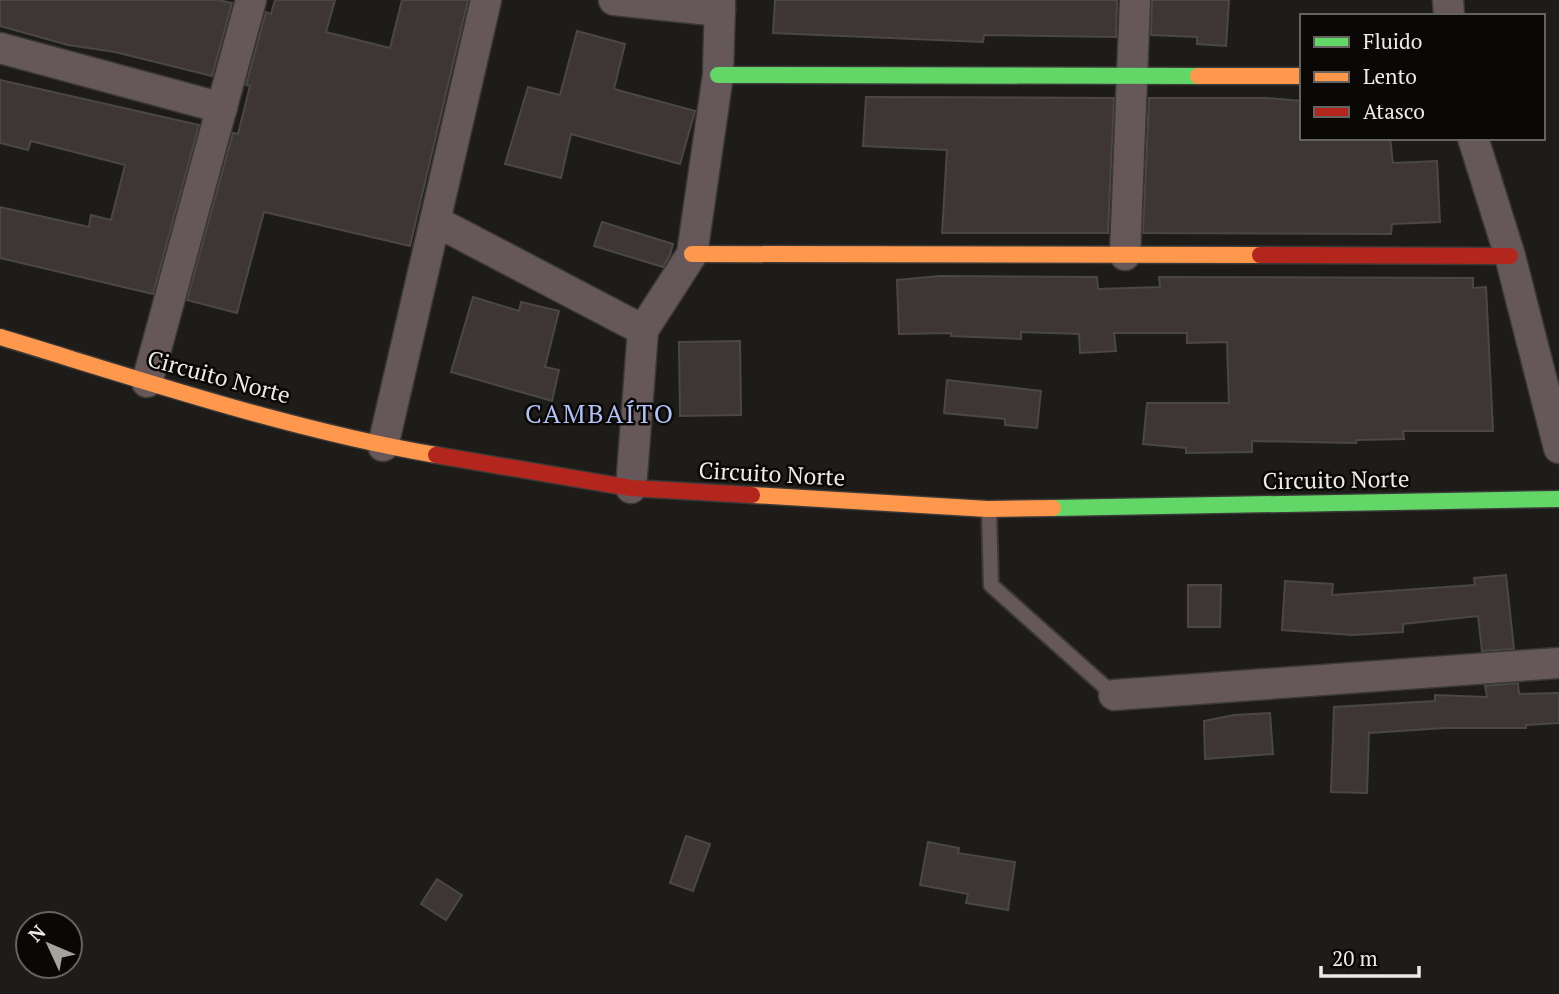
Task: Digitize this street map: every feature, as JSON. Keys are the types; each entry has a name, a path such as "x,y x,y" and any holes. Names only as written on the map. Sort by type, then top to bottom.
{"main road":[{"path":"718,75 1300,76"},
{"path":"692,254 1510,256"},
{"name":"Circuito Norte","path":"0,337 148,382 383,446 631,488 989,509 1559,499"}],"street":[{"path":"148,382 251,0"},
{"path":"383,446 437,222 486,0"},
{"path":"614,0 720,6 718,75 692,254 643,330 631,488"},
{"path":"1125,255 1135,0"},
{"path":"0,48 222,108"},
{"path":"1474,140 1510,256 1559,448"},
{"path":"437,222 643,330"},
{"path":"1114,695 1559,663"}],"lane":[{"path":"989,509 991,585 1114,695"}],"building":[{"path":"0,0 218,0 232,3 212,76 115,52 68,45 0,26"},
{"path":"275,0 335,0 326,32 390,48 402,0 468,0 410,246 264,212 237,313 187,300 233,133 238,134 250,86 246,85 266,12 271,14"},
{"path":"775,0 1117,0 1116,37 984,35 983,42 773,33"},
{"path":"1152,0 1229,0 1226,46 1197,44 1197,37 1151,35"},
{"path":"577,31 625,44 614,89 695,111 680,164 571,134 561,178 505,164 528,87 560,95"},
{"path":"0,80 199,125 153,294 0,258 0,207 89,227 91,215 111,220 125,165 31,141 28,150 0,143"},
{"path":"866,97 1114,98 1108,233 942,233 947,150 863,146"},
{"path":"1149,98 1266,98 1300,101 1300,140 1390,140 1393,163 1437,161 1440,222 1392,224 1391,234 1143,233"},
{"path":"602,222 673,244 663,267 594,246"},
{"path":"940,276 1097,277 1098,289 1160,287 1159,277 1473,278 1473,288 1486,287 1493,431 1403,431 1404,439 1357,440 1356,443 1252,441 1252,452 1186,453 1186,448 1143,444 1147,403 1229,403 1227,342 1187,343 1187,333 1114,333 1116,351 1080,353 1079,334 1021,332 1021,339 951,336 951,333 899,334 897,280"},
{"path":"473,297 519,311 521,302 559,311 545,367 559,370 552,401 451,372"},
{"path":"740,341 741,415 680,416 679,342"},
{"path":"947,380 1041,391 1037,428 1005,425 1005,419 944,413"},
{"path":"1506,575 1514,649 1482,651 1478,616 1403,624 1403,632 1353,635 1282,630 1285,581 1333,584 1332,595 1475,585 1474,578"},
{"path":"1188,585 1221,585 1220,627 1188,627"},
{"path":"1518,683 1519,694 1559,693 1559,723 1526,725 1526,728 1445,728 1369,733 1367,793 1331,792 1334,707 1435,701 1435,695 1487,697 1485,686"},
{"path":"1270,713 1273,754 1205,759 1204,721 1234,715"},
{"path":"686,836 710,844 693,891 670,883"},
{"path":"928,842 959,848 958,853 1015,862 1008,910 966,903 968,894 920,885"},
{"path":"437,879 462,895 446,920 421,904"}],"traffic: fast":[{"path":"718,75 1198,76"},
{"path":"1053,508 1559,499"}],"traffic: slow":[{"path":"1198,76 1300,76"},
{"path":"692,254 1260,255"},
{"path":"0,337 272,418 381,445 436,455"},
{"path":"752,495 988,509 1053,508"}],"traffic: jam":[{"path":"1260,255 1510,256"},
{"path":"436,455 631,488 752,495"}],"district":[{"name":"CAMBAÍTO","path":"600,414"}]}
